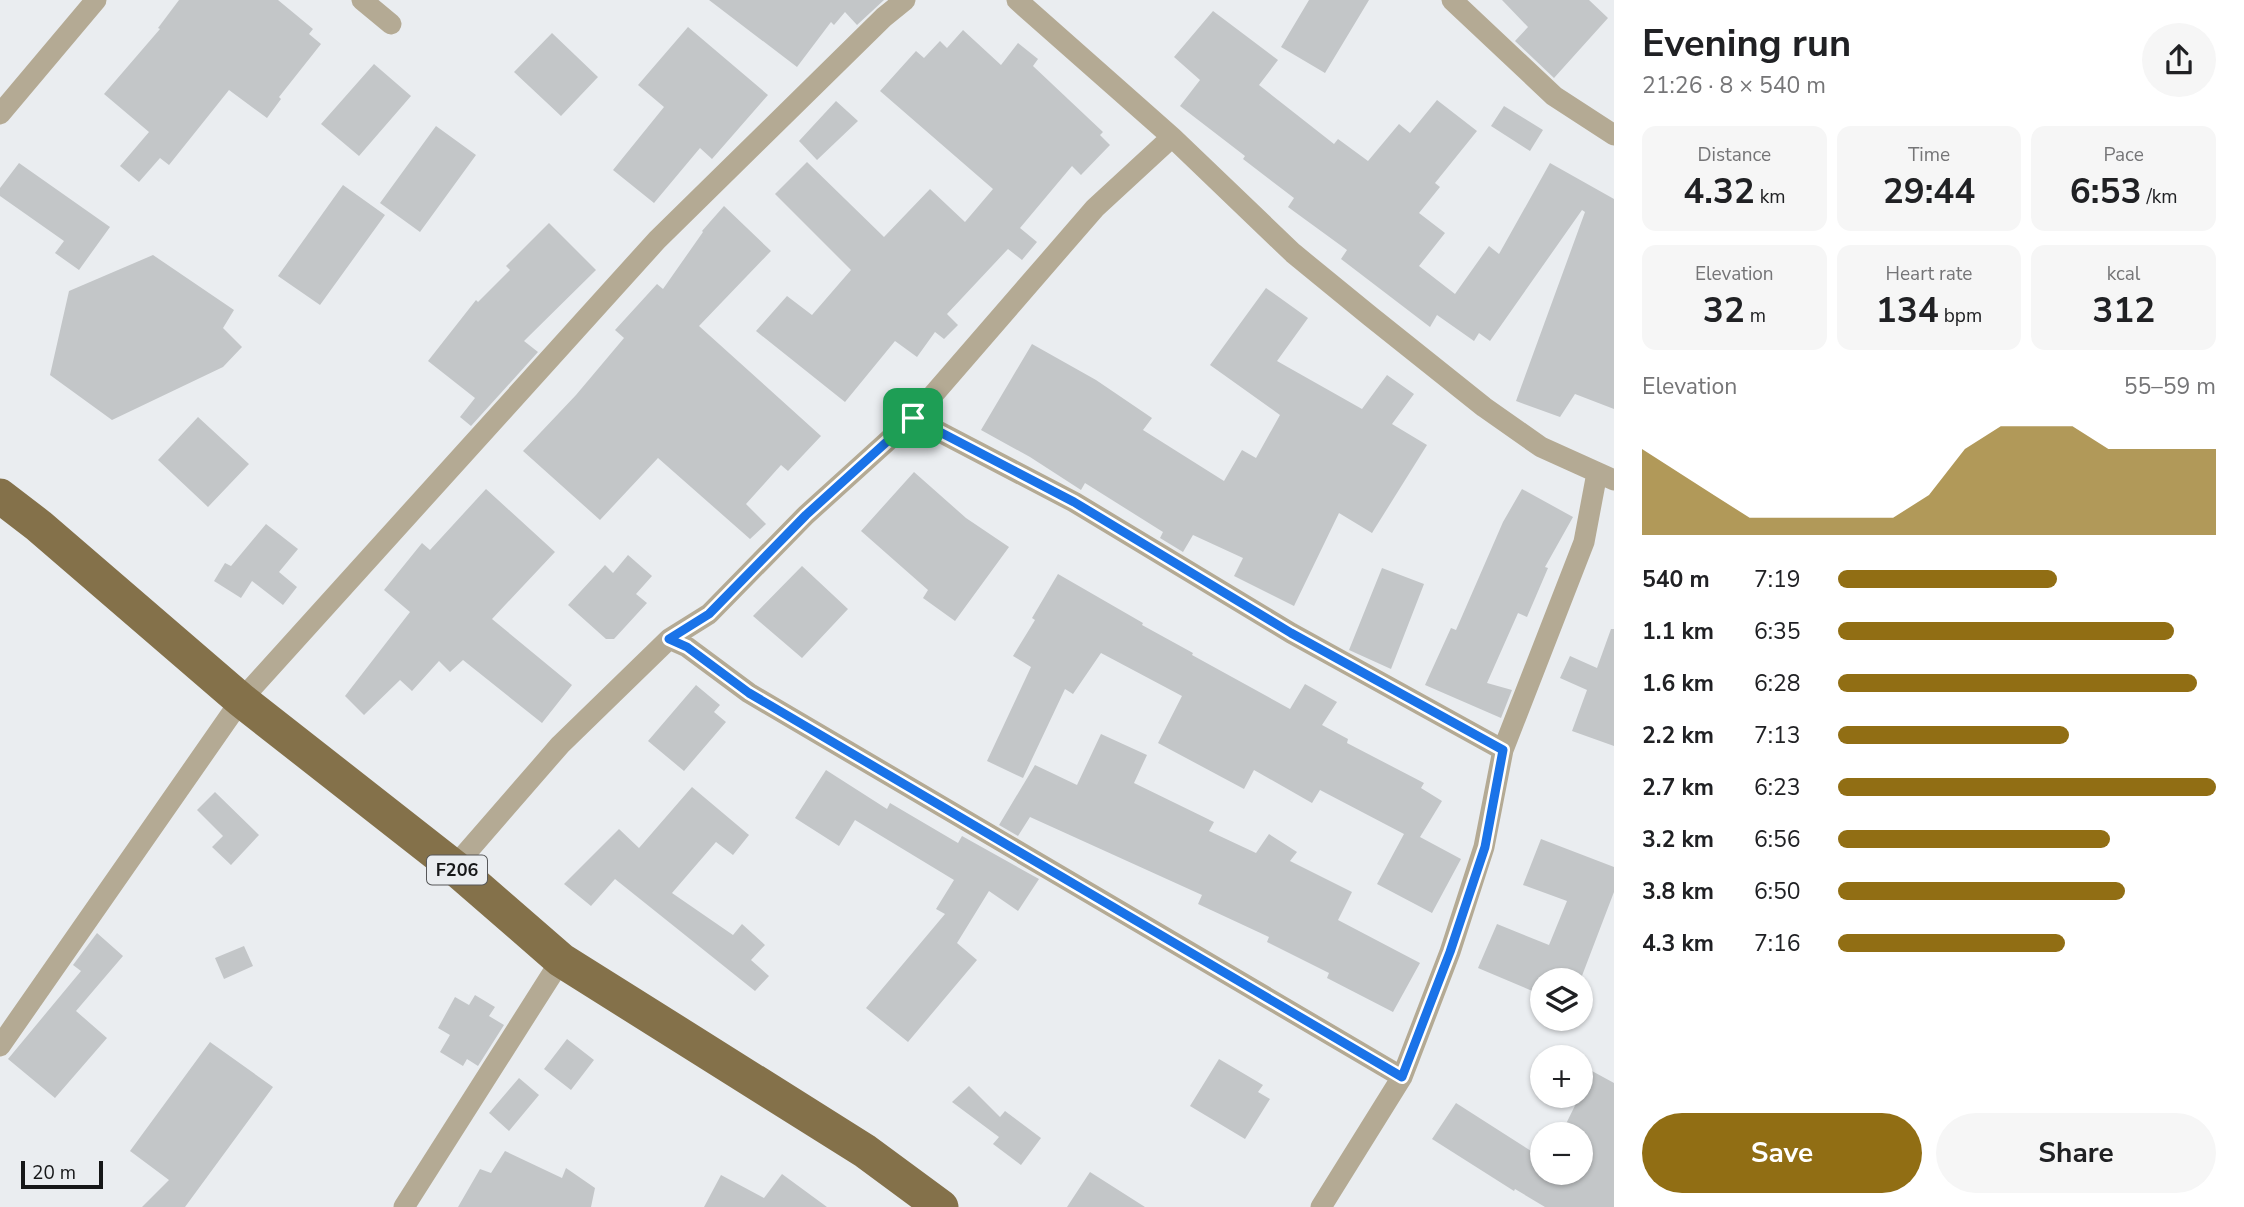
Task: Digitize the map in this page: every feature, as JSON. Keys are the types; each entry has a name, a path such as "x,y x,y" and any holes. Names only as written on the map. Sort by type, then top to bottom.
{"main road":[{"name":"F206","path":"0,496 39,526 241,700 454,867 561,960 866,1151 941,1207"}],"street":[{"path":"0,114 96,0"},
{"path":"362,0 391,24"},
{"path":"0,1046 241,700 657,240 884,17 905,0"},
{"path":"1017,0 1172,137 1293,253 1464,390 1541,447 1605,477 1584,542 1503,750 1485,847 1450,952 1402,1077 1321,1207"},
{"path":"1452,0 1554,96 1614,135"},
{"path":"454,867 560,745 669,639 709,614 806,515 913,418 1095,208 1172,137"},
{"path":"913,418 1074,502 1291,633 1503,750"},
{"path":"669,639 687,647 749,693 1402,1077"},
{"path":"404,1207 561,960"}],"building":[{"path":"179,0 278,0 313,29 309,34 321,44 279,97 281,99 267,118 229,90 169,165 160,158 139,182 120,166 149,132 104,94 160,29 158,28"},
{"path":"709,0 884,0 857,25 845,12 834,25 831,22 797,67"},
{"path":"1309,0 1369,0 1325,73 1281,47"},
{"path":"1502,0 1589,0 1608,18 1554,78 1515,41 1528,27"},
{"path":"1213,11 1278,60 1259,85 1334,144 1338,139 1368,161 1399,124 1410,133 1437,100 1477,131 1435,183 1440,187 1419,213 1445,233 1419,266 1455,294 1489,246 1499,254 1550,163 1614,199 1614,409 1575,394 1560,417 1516,401 1585,212 1582,210 1490,341 1479,333 1474,341 1437,315 1430,327 1341,259 1347,250 1288,207 1294,198 1180,106 1200,80 1174,57"},
{"path":"688,27 768,95 712,159 700,148 654,203 613,170 664,107 638,85"},
{"path":"963,30 1001,65 1018,43 1038,59 1033,66 1103,132 1100,135 1110,145 1081,175 1072,166 1020,228 1037,242 1022,260 1008,249 947,314 958,325 944,339 935,332 917,357 895,341 845,402 756,331 787,296 812,315 851,270 775,194 807,162 884,237 930,189 965,222 993,189 880,91 916,51 924,58 940,41 947,48"},
{"path":"552,33 598,77 561,116 514,72"},
{"path":"374,64 411,96 359,156 321,124"},
{"path":"836,101 858,121 817,160 799,141"},
{"path":"1504,106 1543,130 1530,151 1491,126"},
{"path":"436,126 476,155 420,232 380,203"},
{"path":"19,163 110,227 79,270 55,253 64,241 0,196 0,188"},
{"path":"343,185 385,215 320,305 278,276"},
{"path":"724,206 771,251 699,326 821,436 788,471 781,465 746,504 766,524 750,539 658,458 600,520 523,451 576,395 624,338 615,330 657,284 663,289 702,231"},
{"path":"549,223 596,270 524,341 538,352 471,426 460,417 475,398 428,361 476,300 478,302 510,270 506,266"},
{"path":"153,255 234,310 223,328 242,347 223,367 112,420 50,375 69,291"},
{"path":"1266,288 1308,318 1277,361 1362,409 1387,375 1414,394 1392,424 1427,445 1372,533 1339,513 1294,606 1234,576 1243,558 1193,535 1183,552 1160,538 1163,532 1085,483 1081,490 981,430 1032,344 1096,380 1152,418 1143,430 1224,481 1242,450 1256,458 1280,415 1210,365"},
{"path":"198,417 249,464 208,507 158,460"},
{"path":"914,472 966,518 1009,547 955,621 923,598 928,590 861,531"},
{"path":"486,489 555,552 492,619 572,685 542,723 463,660 450,672 439,661 412,691 400,680 364,715 345,696 410,612 384,590 422,543 430,550"},
{"path":"1522,489 1573,517 1545,567 1548,568 1527,617 1518,613 1487,683 1512,690 1501,718 1425,685 1451,628 1456,630 1503,522"},
{"path":"266,524 298,549 279,572 297,587 283,605 252,581 241,598 214,581 225,563 231,566"},
{"path":"628,555 652,576 636,594 647,603 614,639 606,639 568,605 605,565 613,573"},
{"path":"802,566 848,609 802,658 753,616"},
{"path":"1382,568 1424,584 1391,669 1349,650"},
{"path":"1058,574 1193,653 1192,655 1290,709 1305,684 1337,702 1322,725 1348,739 1347,743 1424,783 1421,788 1442,801 1420,837 1461,859 1432,913 1377,884 1404,834 1320,790 1312,803 1254,770 1244,789 1158,743 1182,696 1101,653 1073,694 1065,689 1023,778 987,761 1031,667 1013,656"},
{"path":"1611,629 1614,629 1614,746 1572,731 1587,690 1560,678 1570,656 1597,668"},
{"path":"696,685 720,705 714,712 726,722 684,771 648,741"},
{"path":"1101,734 1147,755 1134,783 1214,822 1209,831 1256,853 1269,834 1297,852 1290,861 1352,892 1338,920 1420,963 1393,1012 1327,978 1329,973 1267,942 1269,937 1198,904 1202,895 1030,817 1018,836 999,825 1035,765 1077,785"},
{"path":"826,770 887,809 890,803 958,843 962,836 1039,879 1018,911 989,891 957,943 977,960 908,1042 866,1008 945,914 936,909 954,880 855,820 839,846 795,818"},
{"path":"692,787 749,835 733,855 716,842 672,893 733,935 742,924 765,945 751,960 769,976 755,991 615,879 591,906 564,884 619,829 639,848"},
{"path":"215,792 259,835 231,865 212,847 223,836 197,810"},
{"path":"1541,839 1614,867 1614,892 1585,968 1530,968 1530,990 1478,968 1497,924 1549,945 1567,901 1523,885"},
{"path":"97,933 123,956 76,1011 107,1038 55,1098 8,1059 81,971 73,965"},
{"path":"244,946 253,966 224,979 215,958"},
{"path":"475,995 495,1007 489,1016 504,1025 478,1066 467,1059 463,1066 440,1052 450,1035 438,1028 455,997 469,1005"},
{"path":"567,1039 594,1060 571,1090 544,1069"},
{"path":"210,1042 273,1087 185,1207 142,1207 169,1180 130,1151"},
{"path":"1219,1059 1263,1085 1258,1092 1270,1099 1245,1139 1190,1106"},
{"path":"1593,1072 1614,1083 1614,1207 1545,1207 1515,1189 1514,1191 1432,1139 1456,1103 1530,1150 1530,1185 1593,1185 1593,1122 1567,1122 1574,1108 1593,1108"},
{"path":"519,1078 539,1095 509,1131 489,1113"},
{"path":"969,1086 1000,1117 1005,1111 1041,1138 1021,1165 993,1144 999,1137 952,1102"},
{"path":"505,1151 562,1178 566,1168 595,1188 591,1207 458,1207 480,1169 491,1173"},
{"path":"1090,1172 1145,1207 1067,1207"},
{"path":"782,1174 827,1207 704,1207 721,1175 764,1198"}],"route":[{"path":"913,418 1074,502 1291,633 1503,750 1485,847 1450,952 1402,1077 749,693 687,647 669,639 709,614 806,515 913,418"}]}
